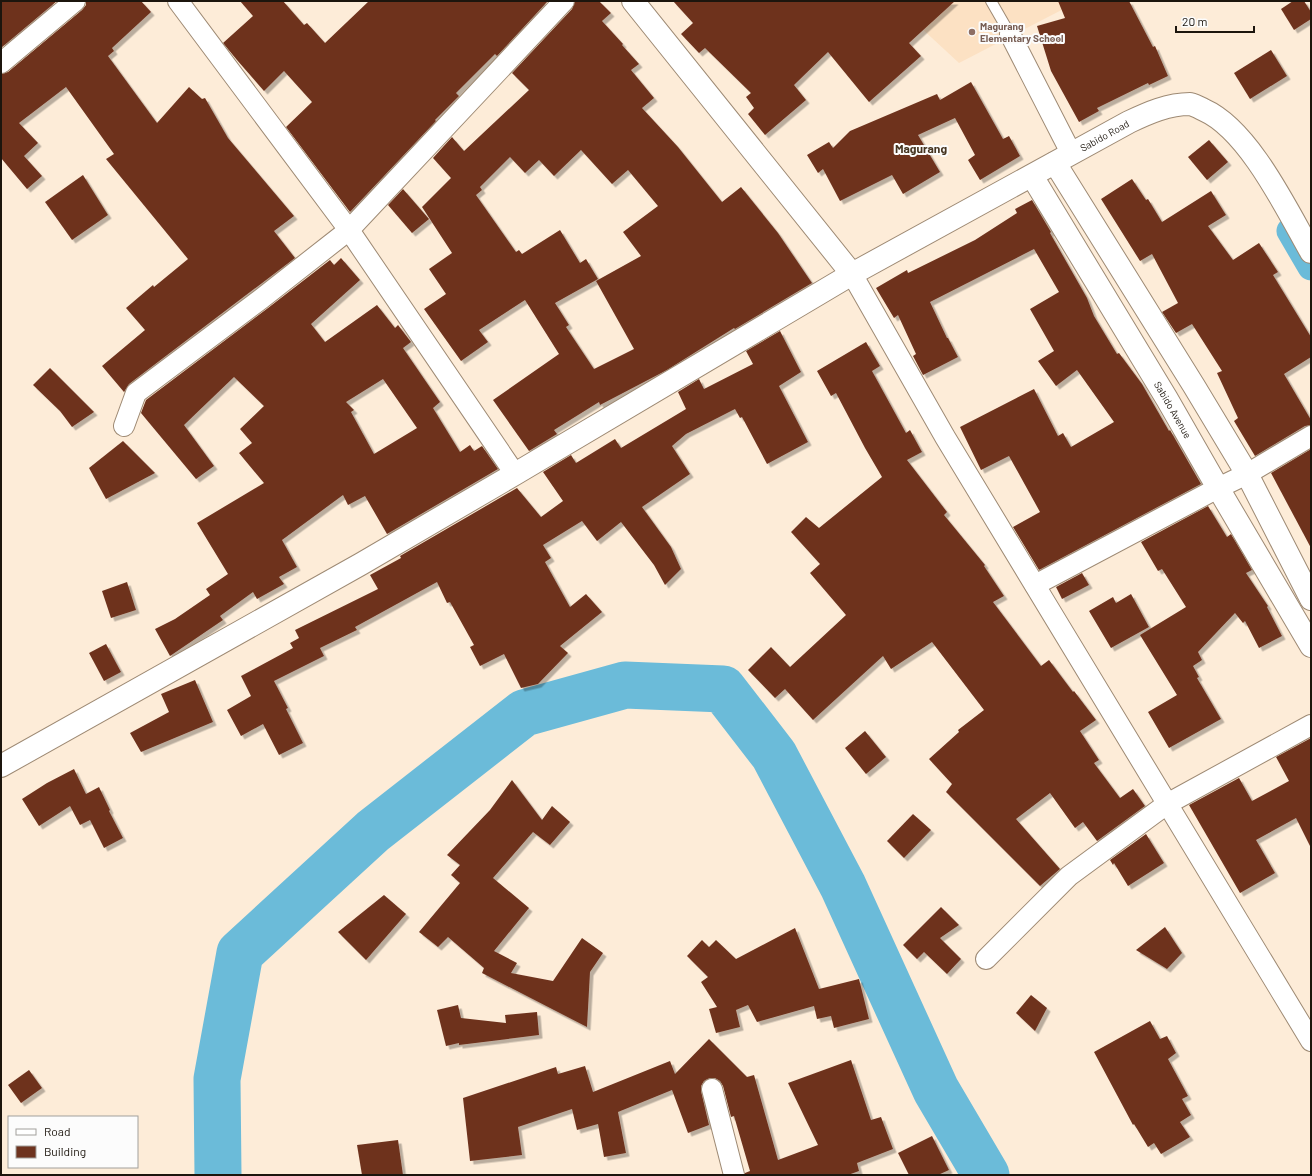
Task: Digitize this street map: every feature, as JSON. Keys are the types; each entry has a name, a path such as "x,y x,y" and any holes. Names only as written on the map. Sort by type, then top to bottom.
{"street":[{"path":"1,63 75,1"},
{"path":"178,1 349,230 515,474"},
{"path":"124,426 136,392 261,299 349,230 564,1"},
{"path":"633,1 852,274 945,437 1311,1041"},
{"path":"1010,34 1063,158 1194,386 1247,474 1311,599"},
{"name":"Sabido Road","path":"1,766 361,564 852,274 1129,122 1152,111 1171,106 1192,104 1210,113 1233,130 1256,159 1311,252"},
{"name":"Sabido Avenue","path":"1032,176 1167,399 1311,646"},
{"path":"1167,399 1194,386"},
{"path":"1035,585 1247,474 1311,436"},
{"path":"986,959 1069,876 1167,804 1311,724"},
{"path":"712,1089 734,1175"}],"lane":[{"path":"991,1 1010,34"}],"shaded area":[{"name":"Magurang Elementary School","path":"892,1 1079,1 959,63"}],"building":[{"path":"1,1 57,1 1,48"},
{"path":"86,1 141,1 151,12 112,48 114,51 108,56 157,123 189,87 202,99 205,98 228,138 294,216 274,231 295,258 129,384 124,392 102,366 145,330 126,308 153,285 154,287 188,259 106,159 114,154 66,87 19,123 38,143 24,156 42,176 27,189 1,158 1,74 8,72 82,10 86,5"},
{"path":"240,1 283,1 304,25 307,23 325,43 369,1 548,1 497,56 495,54 456,93 459,96 350,212 286,127 312,102 284,71 264,91 223,43 253,16"},
{"path":"575,1 599,1 611,13 602,21 639,64 631,70 654,98 642,108 678,147 722,202 741,187 778,233 812,283 735,329 734,328 667,370 600,405 599,402 554,430 557,434 529,451 493,400 559,354 525,300 479,330 488,342 461,361 424,309 446,294 429,269 452,253 422,207 451,178 433,158 452,137 464,151 529,90 512,73 572,9","holes":["581,150 612,184 628,170 658,206 623,232 641,256 596,281 634,349 594,369 566,327 569,325 555,303 598,279 586,259 580,263 560,230 522,254 519,250 516,252 476,195 482,190 480,187 510,157 525,173 539,160 554,176"]},
{"path":"673,1 955,1 909,43 921,56 869,102 828,52 794,85 806,100 765,135 748,114 754,108 746,97 751,93 705,48 699,53 681,34 693,23"},
{"path":"1058,1 1129,1 1153,47 1155,46 1168,76 1149,85 1148,83 1097,108 1099,111 1079,122 1051,71 1037,26 1065,18"},
{"path":"1293,1 1304,1 1311,12 1311,19 1294,30 1281,9"},
{"path":"1271,50 1287,76 1250,99 1234,73"},
{"path":"971,82 1003,139 1009,136 1020,156 980,180 968,160 975,155 955,118 918,135 940,172 903,194 892,175 840,201 823,169 818,173 807,155 829,142 833,148 850,131 937,94 940,100"},
{"path":"1209,140 1228,162 1207,180 1188,157"},
{"path":"83,175 108,215 72,240 45,202"},
{"path":"1132,179 1146,200 1148,199 1162,222 1211,191 1226,215 1208,226 1233,260 1259,243 1278,272 1273,275 1311,337 1311,357 1284,374 1311,420 1311,425 1305,426 1255,456 1234,421 1238,418 1217,373 1222,371 1192,324 1176,333 1162,312 1178,303 1152,254 1140,261 1101,199"},
{"path":"403,189 429,219 412,233 388,205"},
{"path":"1032,200 1087,298 1094,316 1117,354 1119,353 1142,384 1201,484 1039,570 1013,527 1040,512 1009,456 981,470 960,427 1034,389 1058,436 1063,433 1071,447 1114,422 1077,370 1056,386 1038,361 1054,351 1030,309 1059,292 1034,249 930,302 958,357 923,375 913,356 916,354 898,315 894,318 876,288 907,270 908,273 975,240 1017,213 1015,209"},
{"path":"341,258 360,280 311,324 325,342 377,305 395,328 398,325 411,342 403,348 440,402 433,408 460,452 470,445 474,451 482,446 498,469 387,534 365,496 348,505 343,495 282,540 297,567 279,577 284,584 257,599 253,592 220,616 223,620 170,656 155,629 175,619 210,595 206,589 228,574 197,523 264,483 239,453 252,443 240,429 264,406 234,377 184,425 214,466 196,479 141,413 146,400 330,260 334,265","holes":["383,379 417,428 374,454 351,412 354,410 346,402"]},
{"path":"780,331 801,372 779,386 808,442 767,464 742,417 740,418 735,409 686,434 672,446 690,474 642,507 671,547 681,569 665,585 654,565 621,522 597,541 582,521 543,545 551,558 545,562 570,607 586,594 602,612 560,646 568,653 538,684 521,688 504,654 480,666 470,647 474,645 450,602 447,603 437,582 355,627 357,630 320,648 324,656 274,681 288,708 286,709 303,743 279,755 263,724 241,736 227,710 251,696 241,676 293,648 290,643 299,638 295,630 378,589 370,575 517,488 541,517 563,501 543,472 571,455 576,463 615,439 621,448 686,409 678,392 699,379 704,389 753,364 746,351"},
{"path":"866,342 880,366 872,371 906,433 910,430 922,452 907,460 947,512 944,515 985,565 984,566 1004,596 993,602 1041,666 1049,660 1096,720 1080,731 1099,760 1094,763 1120,798 1133,789 1145,806 1097,841 1083,822 1075,828 1050,793 1016,819 1060,869 1040,886 946,792 952,784 929,759 959,732 958,730 984,710 932,642 891,669 883,656 813,720 785,689 775,698 748,670 771,647 790,667 846,615 810,573 820,564 791,532 806,517 819,528 882,477 836,393 831,396 817,371"},
{"path":"50,368 94,412 72,427 60,411 33,385"},
{"path":"123,441 155,473 106,499 89,468"},
{"path":"1311,449 1311,548 1271,473"},
{"path":"1208,506 1227,537 1231,534 1252,570 1246,573 1268,606 1267,607 1282,636 1259,648 1245,621 1243,623 1235,613 1198,652 1202,660 1193,666 1199,677 1197,678 1221,719 1169,748 1148,712 1177,695 1140,635 1186,607 1162,569 1158,571 1141,542"},
{"path":"1082,573 1089,585 1062,599 1056,587"},
{"path":"127,582 136,610 111,618 102,591"},
{"path":"1131,594 1149,627 1111,648 1089,611 1113,597 1116,603"},
{"path":"106,644 121,672 104,681 89,653"},
{"path":"195,680 213,722 141,752 130,733 169,712 161,694"},
{"path":"865,731 886,757 866,774 845,748"},
{"path":"1311,738 1311,848 1296,818 1256,840 1275,873 1240,893 1189,805 1239,778 1252,801 1289,781 1276,757"},
{"path":"74,769 86,794 99,787 123,838 104,848 90,820 80,825 70,806 39,826 22,799 47,783"},
{"path":"512,780 542,820 552,806 570,822 550,845 533,832 493,878 529,908 494,951 517,963 511,973 553,981 582,938 603,953 590,972 587,1027 482,973 484,968 448,937 438,947 419,932 460,883 451,875 460,865 447,855 490,810"},
{"path":"913,814 931,830 904,858 887,841"},
{"path":"1146,834 1164,863 1128,886 1114,863 1113,865 1110,860"},
{"path":"384,895 406,914 366,960 338,932"},
{"path":"941,907 959,925 940,938 961,959 947,974 924,952 917,959 903,945"},
{"path":"1165,927 1182,953 1167,969 1136,950"},
{"path":"795,928 819,989 859,979 869,1019 834,1028 831,1016 817,1019 814,1006 757,1022 748,1005 736,1010 740,1027 716,1033 709,1009 717,1007 701,982 708,977 687,956 702,940 709,947 716,940 736,959"},
{"path":"1031,995 1047,1008 1035,1031 1016,1013"},
{"path":"458,1005 461,1018 506,1023 505,1015 537,1012 539,1035 459,1045 459,1043 446,1046 437,1010"},
{"path":"1150,1021 1160,1039 1167,1036 1176,1053 1168,1059 1188,1096 1182,1099 1191,1115 1180,1122 1190,1137 1161,1154 1154,1143 1148,1147 1134,1124 1133,1125 1094,1052"},
{"path":"709,1039 747,1077 754,1075 778,1160 818,1145 788,1083 851,1060 871,1120 881,1117 893,1149 857,1163 859,1171 848,1175 745,1175 745,1173 750,1171 734,1116 731,1117 723,1086 720,1081 715,1078 710,1078 704,1081 701,1086 709,1125 688,1133 672,1090 618,1112 626,1153 604,1157 598,1124 577,1130 572,1109 518,1127 522,1155 470,1161 463,1098 556,1067 558,1074 585,1066 593,1092 670,1061 675,1074"},
{"path":"29,1070 42,1088 21,1103 8,1085"},
{"path":"932,1136 949,1170 938,1175 909,1175 898,1153"},
{"path":"398,1140 403,1175 362,1175 357,1145"}],"waterway":[{"path":"1290,231 1311,267"},
{"path":"218,1175 217,1079 240,953 373,831 524,713 625,685 723,689 774,755 843,886 936,1090 986,1175"}],"place":[{"name":"Magurang Elementary School","path":"972,32"}],"district":[{"name":"Magurang","path":"921,149"}]}
